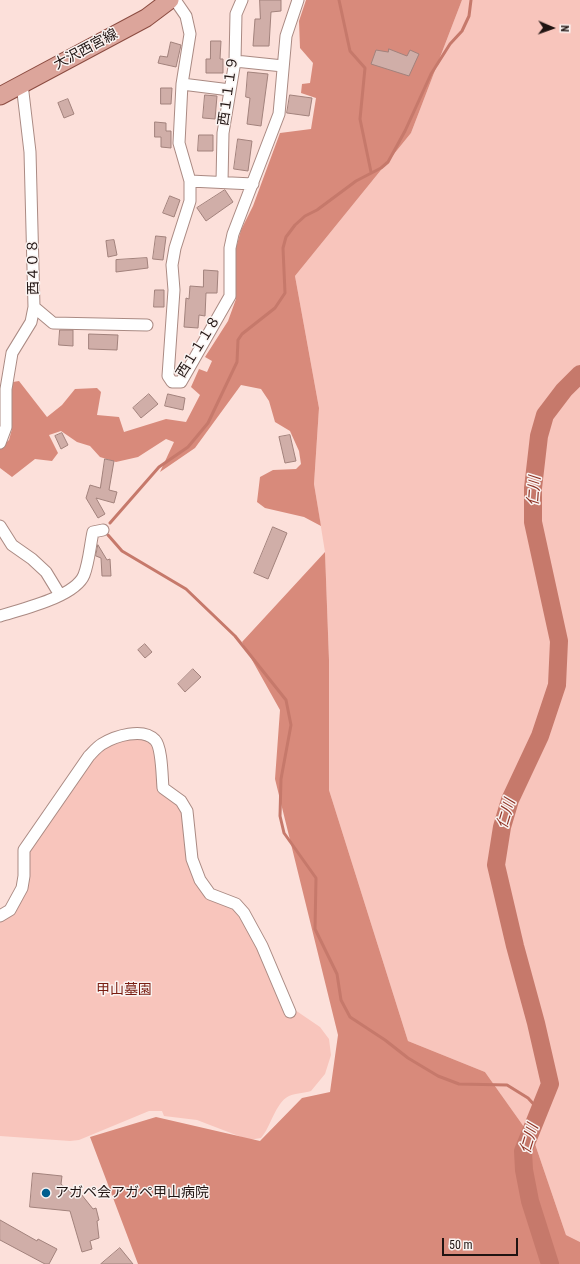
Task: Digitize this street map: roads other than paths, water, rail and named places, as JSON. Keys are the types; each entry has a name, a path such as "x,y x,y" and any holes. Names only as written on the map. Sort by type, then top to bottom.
{"main road":[{"name":"大沢西宮線","path":"0,96 146,18 170,0"}],"street":[{"name":"西１１１８","path":"175,0 186,16 190,34 182,84 179,143 190,181 190,201 175,248 172,265 174,290 168,376 172,382 181,382 230,296 230,248 233,234 279,114 286,36 298,0"},
{"name":"西１１１９","path":"222,182 223,133 234,60 236,14 242,0"},
{"path":"234,60 283,66"},
{"name":"西４０８","path":"0,443 6,427 6,389 12,353 31,322 34,307 30,152 22,84"},
{"path":"182,84 230,90"},
{"path":"190,181 253,184"},
{"path":"34,307 53,322 146,325"},
{"path":"0,526 12,545 32,559 46,572 60,595"},
{"path":"0,616 60,595 76,586 84,575 93,532 103,530"},
{"path":"0,916 10,910 22,888 24,876 24,850 89,756 102,744 114,738 133,734 148,735 155,740 159,751 163,788 181,802 188,811 192,858 200,880 210,894 236,904 244,913 262,946 290,1012"}],"waterway":[{"path":"339,0 350,51 365,68 360,119 371,172"},
{"path":"110,523 159,467 188,447 208,423 237,362 238,340 242,334 275,308 285,293 283,248 286,237 295,225 305,216 317,210 356,181 381,168 388,162 405,131 431,74 450,44 462,31 469,16 471,0"},
{"name":"仁川","path":"550,1264 530,1201 524,1170 523,1151 550,1084 496,865 502,827 510,800 540,736 557,685 559,641 533,522 533,488 539,436 545,415 564,390 580,374"},
{"path":"108,535 122,551 186,589 235,636 286,700 291,725 281,779 280,816 284,833 316,878 315,929 337,974 341,1000 350,1017 385,1040 408,1058 438,1076 459,1084 507,1085 528,1098 540,1111"}],"place":[{"name":"アガペ会アガペ甲山病院","path":"46,1193"}],"park label":[{"name":"甲山墓園","path":"124,990"}]}
